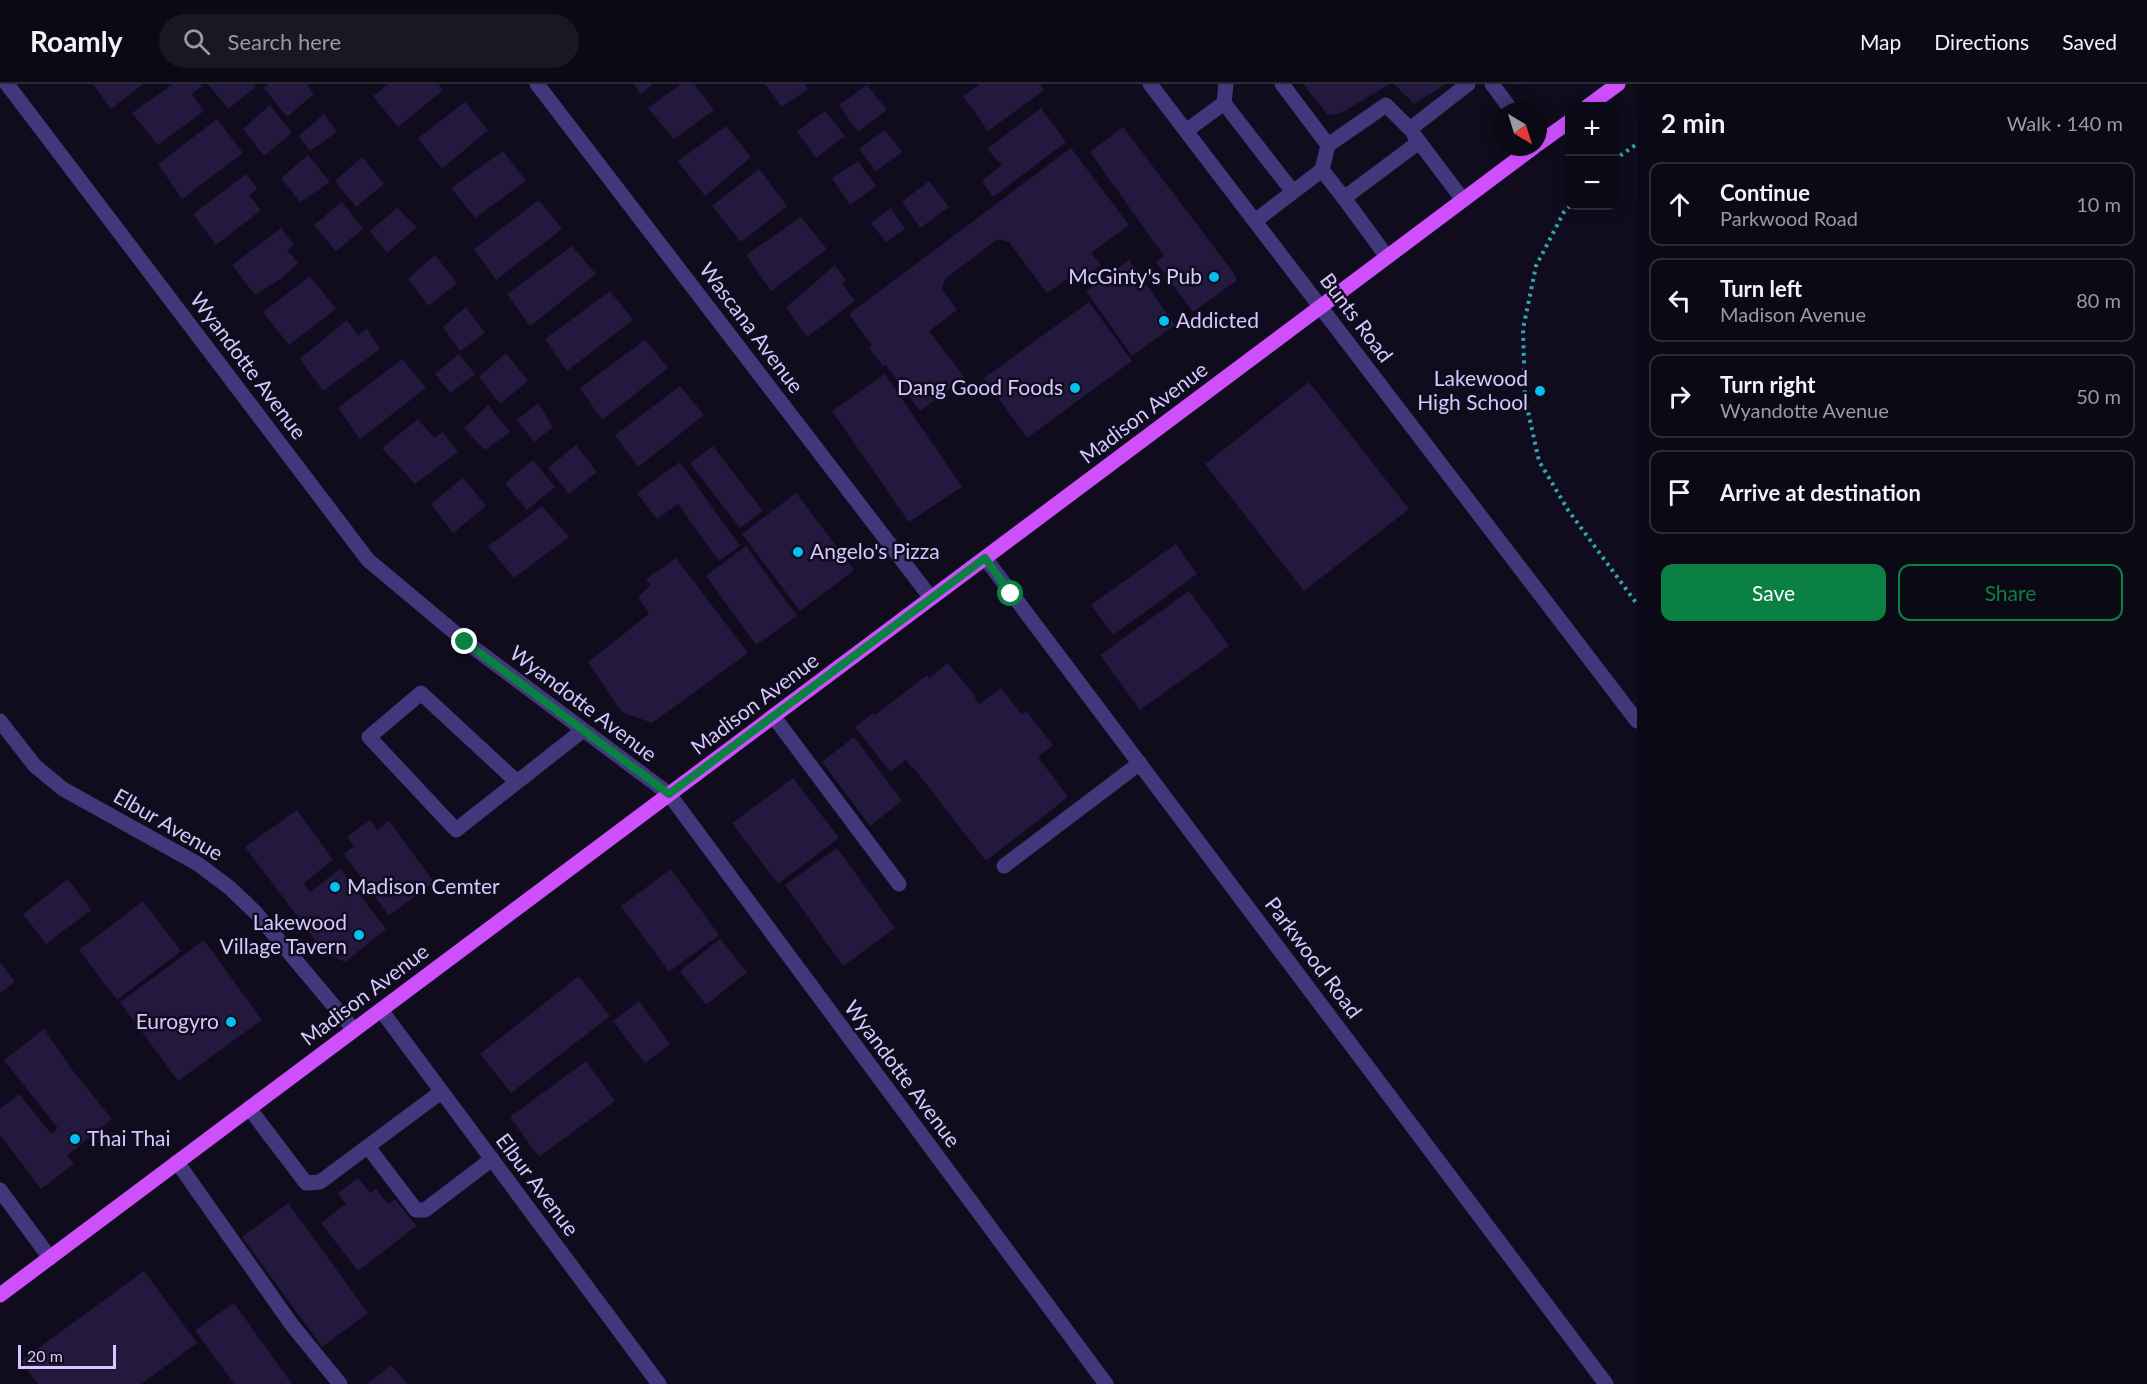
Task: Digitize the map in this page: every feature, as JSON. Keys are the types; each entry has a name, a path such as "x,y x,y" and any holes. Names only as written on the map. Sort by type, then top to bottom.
{"main road":[{"path":"1593,102 1618,84"},
{"name":"Madison Avenue","path":"1547,138 1565,124"},
{"name":"Madison Avenue","path":"0,1295 1522,156"}],"street":[{"name":"Wyandotte Avenue","path":"7,84 369,560 465,642 669,794 1106,1384"},
{"name":"Wascana Avenue","path":"537,84 931,598"},
{"name":"Bunts Road","path":"1150,84 1637,721"},
{"path":"1226,84 1224,103 1293,192"},
{"path":"1281,84 1328,145"},
{"path":"1344,198 1468,84"},
{"path":"1492,84 1505,102"},
{"path":"1186,131 1224,103"},
{"path":"1255,221 1322,170 1328,145 1386,105 1414,135 1463,200"},
{"path":"1322,170 1388,257"},
{"name":"Parkwood Road","path":"985,558 1606,1384"},
{"path":"516,781 421,693 369,737 456,830 582,731"},
{"path":"774,717 899,884"},
{"name":"Elbur Avenue","path":"0,721 35,766 63,789 198,864 230,888 256,914 354,1030"},
{"path":"1004,866 1140,763"},
{"name":"Elbur Avenue","path":"381,1010 659,1384"},
{"path":"249,1108 306,1183 320,1182 441,1092"},
{"path":"368,1147 416,1210 425,1210 492,1159"},
{"path":"177,1162 292,1325 340,1384"},
{"path":"0,1190 50,1258"}],"path":[{"path":"1619,157 1637,144"},
{"path":"1566,210 1536,266 1522,329 1526,398 1539,461 1568,510 1637,604"}],"building":[{"path":"93,84 143,84 111,109"},
{"path":"173,84 200,84 202,86 192,94 204,111 158,145 132,113"},
{"path":"208,84 254,84 256,87 228,109"},
{"path":"269,84 307,84 314,94 287,117 264,88"},
{"path":"389,84 438,84 443,90 398,127 373,96"},
{"path":"633,84 653,84 641,94"},
{"path":"681,84 694,84 714,110 674,139 648,108"},
{"path":"765,84 804,84 808,89 782,107"},
{"path":"980,84 1040,84 1044,90 988,131 963,96"},
{"path":"1303,84 1390,84 1341,113 1328,115"},
{"path":"1394,84 1446,84 1414,104"},
{"path":"867,85 887,110 858,132 839,105"},
{"path":"465,102 488,130 442,169 418,138"},
{"path":"270,105 292,133 264,156 243,129"},
{"path":"1041,108 1066,142 993,197 982,181 1002,165 987,149"},
{"path":"825,111 845,136 816,158 797,131"},
{"path":"324,114 337,132 310,151 299,136"},
{"path":"217,119 243,153 182,199 158,164"},
{"path":"726,126 751,157 705,196 678,161"},
{"path":"1123,127 1236,276 1236,281 1193,312 1156,262 1164,256 1090,152"},
{"path":"885,130 902,152 876,171 859,149"},
{"path":"1071,148 1129,225 1091,253 1101,265 1078,282 1072,275 1047,293 1009,242 998,239 945,279 942,289 957,310 929,331 965,378 920,411 886,365 883,366 869,348 872,346 849,314"},
{"path":"503,151 526,181 475,218 451,188"},
{"path":"308,155 330,182 300,202 281,178"},
{"path":"362,157 384,184 356,207 335,181"},
{"path":"858,161 876,186 850,205 832,178"},
{"path":"759,169 787,206 741,242 712,206"},
{"path":"246,174 257,188 249,196 261,210 216,245 193,214"},
{"path":"929,181 949,207 920,228 902,202"},
{"path":"539,200 562,229 496,280 474,249"},
{"path":"342,202 363,229 336,251 314,225"},
{"path":"397,208 417,227 387,253 370,231"},
{"path":"891,208 905,229 886,242 871,223"},
{"path":"801,217 827,249 771,291 746,255"},
{"path":"281,228 294,245 287,250 298,263 282,278 255,295 232,265"},
{"path":"572,246 596,274 530,326 507,294"},
{"path":"435,255 457,283 429,306 408,279"},
{"path":"1129,260 1175,325 1132,356 1086,291"},
{"path":"835,265 846,280 842,284 855,301 807,337 786,307"},
{"path":"310,276 336,309 289,345 263,312"},
{"path":"610,291 633,320 567,371 545,339"},
{"path":"1089,302 1132,361 1027,438 984,378"},
{"path":"466,307 485,333 460,351 443,327"},
{"path":"347,320 358,335 367,329 380,349 323,391 300,359"},
{"path":"645,340 668,368 602,420 580,388"},
{"path":"506,353 528,381 500,404 479,377"},
{"path":"459,354 475,374 450,393 435,374"},
{"path":"402,359 426,388 360,439 338,408"},
{"path":"885,374 962,487 909,522 832,411"},
{"path":"1309,382 1409,509 1304,591 1205,464"},
{"path":"680,386 704,415 638,467 615,435"},
{"path":"538,403 553,427 534,442 517,420"},
{"path":"488,405 510,432 485,450 464,428"},
{"path":"418,419 434,438 443,432 458,452 415,484 382,448"},
{"path":"576,445 597,472 569,494 548,468"},
{"path":"713,446 763,511 740,528 690,463"},
{"path":"533,460 555,487 527,510 505,483"},
{"path":"680,462 740,546 719,561 678,504 657,519 637,493"},
{"path":"463,478 486,506 453,533 431,504"},
{"name":"Angelo's Pizza","path":"796,493 854,570 800,611 742,534"},
{"path":"542,506 569,537 514,578 488,546"},
{"path":"1176,544 1197,574 1113,635 1091,605"},
{"path":"746,546 797,616 756,645 706,576"},
{"path":"676,558 748,653 652,723 622,712 588,662 649,614 638,597 651,585 646,579"},
{"path":"1189,591 1229,646 1140,710 1100,655"},
{"path":"948,663 976,697 974,698 979,704 1001,688 1022,715 1026,711 1053,745 1038,757 1068,797 986,861 913,767 906,760 890,772 855,727 873,713 875,715 927,675 929,678"},
{"path":"854,737 902,801 870,826 822,762"},
{"path":"793,778 839,838 778,884 732,823"},
{"name":"Madison Cemter","path":"297,810 333,860 304,883 310,892 340,869 386,929 345,962 325,953 245,847"},
{"path":"370,820 377,830 389,821 434,882 389,916 344,854 354,846 347,837"},
{"path":"837,848 895,928 843,966 785,885"},
{"path":"671,869 719,935 669,972 621,906"},
{"path":"68,879 91,910 46,944 23,914"},
{"path":"143,901 181,951 117,1000 79,950"},
{"path":"720,939 747,972 706,1005 680,971"},
{"path":"204,940 262,1020 178,1081 120,1002"},
{"path":"0,962 15,982 0,993"},
{"path":"579,976 610,1016 511,1093 480,1054"},
{"path":"639,1001 670,1044 645,1063 613,1021"},
{"path":"44,1029 73,1071 112,1119 67,1156 74,1164 41,1189 0,1135 0,1109 19,1094 51,1134 58,1128 4,1060"},
{"path":"586,1061 615,1101 539,1157 510,1117"},
{"path":"358,1178 370,1193 376,1189 388,1204 395,1199 416,1226 358,1271 321,1223 346,1204 338,1193"},
{"path":"288,1203 368,1313 322,1347 242,1237"},
{"path":"144,1271 197,1343 141,1384 38,1384 21,1361"},
{"path":"234,1303 292,1384 234,1384 195,1330"},
{"path":"391,1365 407,1384 367,1384"}],"place":[{"name":"McGinty's Pub","path":"1214,277"},
{"name":"Addicted","path":"1164,321"},
{"name":"Dang Good Foods","path":"1075,388"},
{"name":"Lakewood High School","path":"1540,391"},
{"name":"Angelo's Pizza","path":"798,552"},
{"name":"Madison Cemter","path":"335,887"},
{"name":"Lakewood Village Tavern","path":"359,935"},
{"name":"Eurogyro","path":"231,1022"},
{"name":"Thai Thai","path":"75,1139"}],"route":[{"path":"465,642 669,794 985,558 1011,594"}]}
